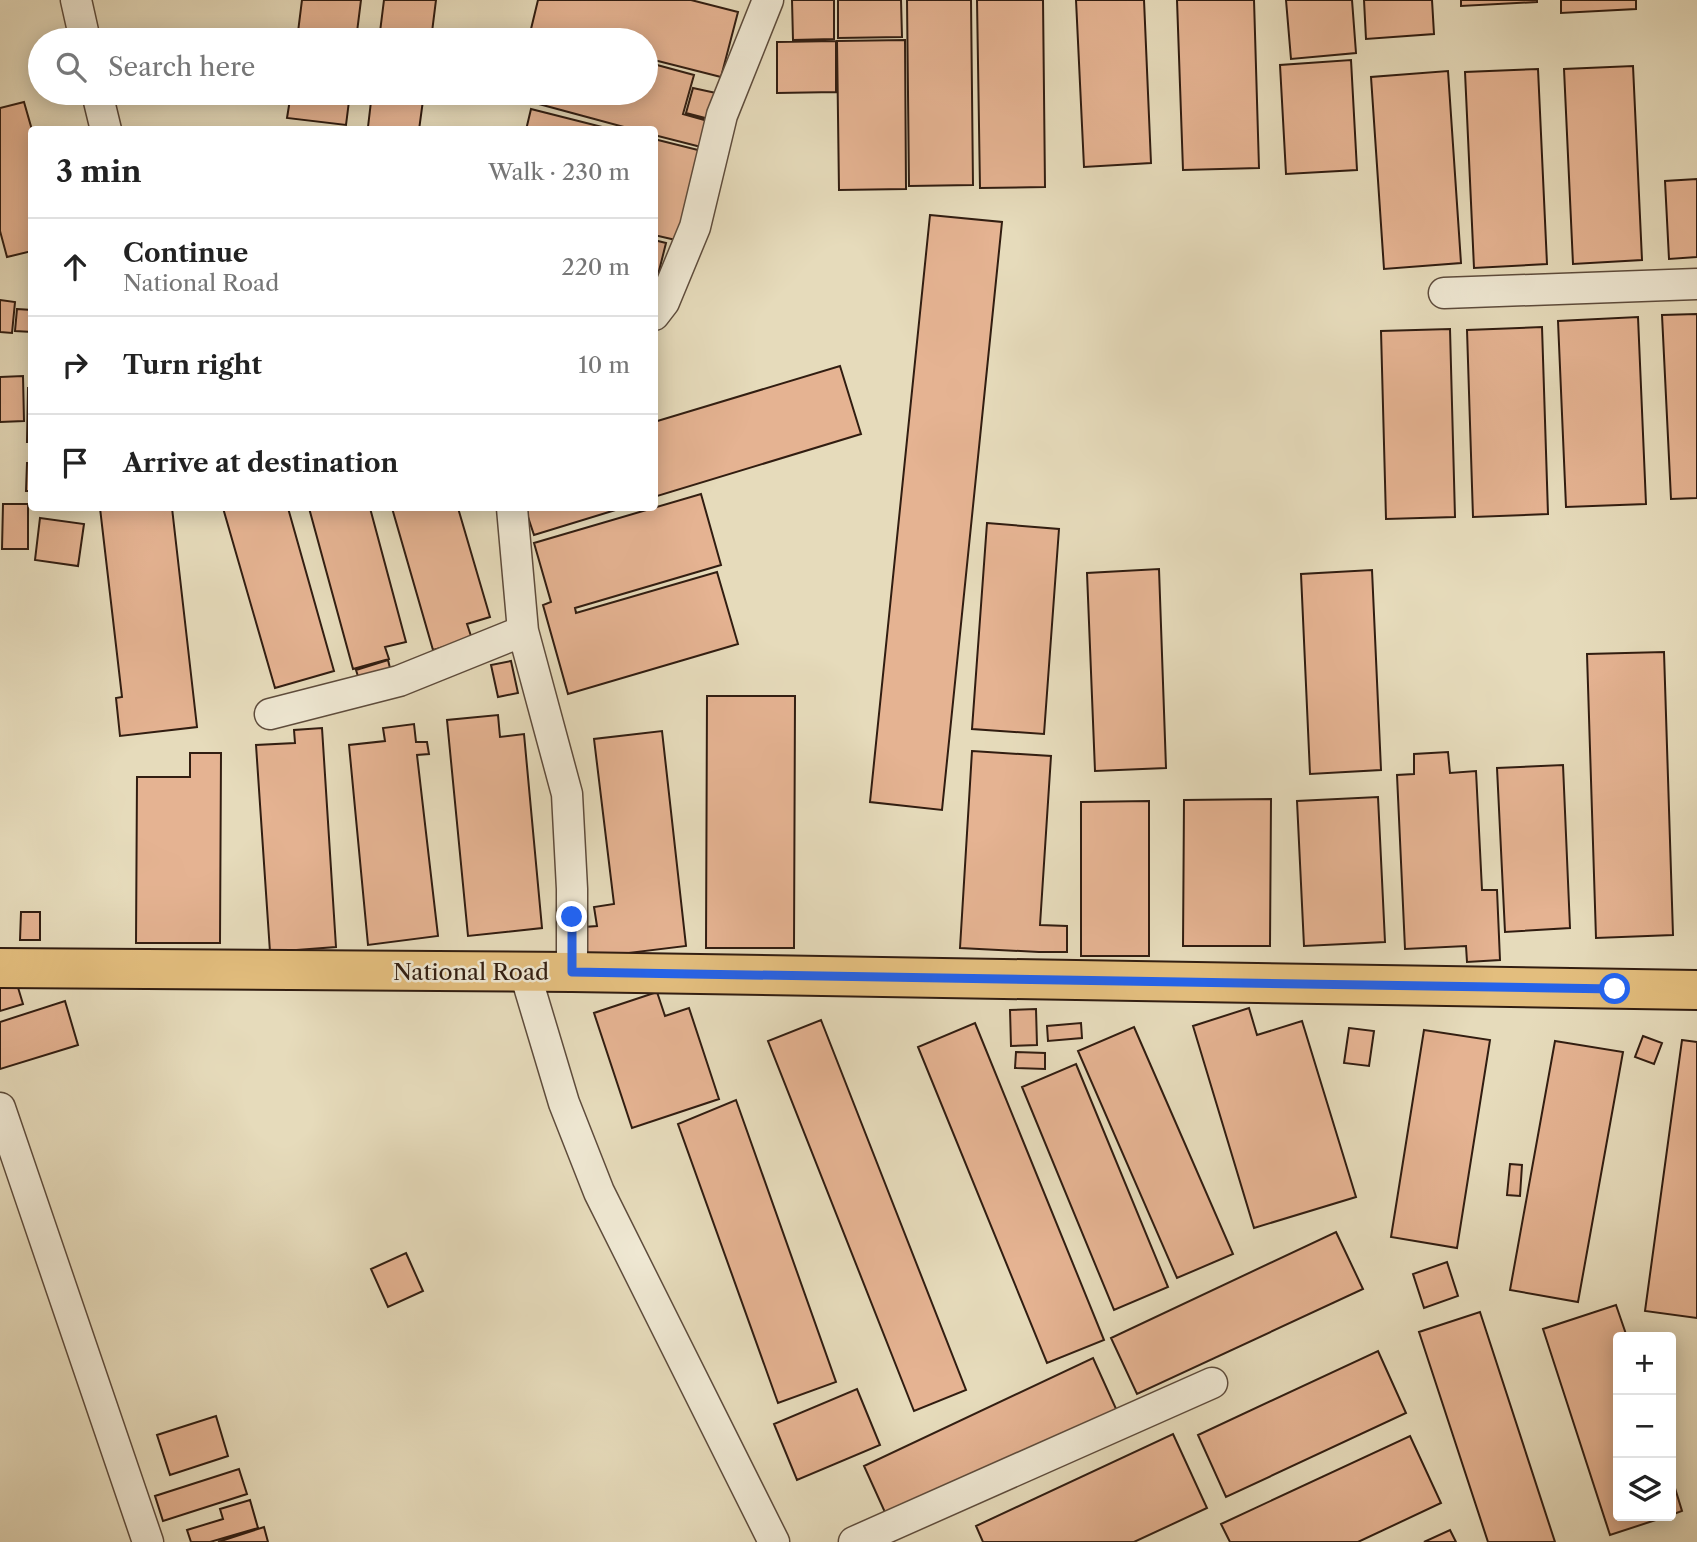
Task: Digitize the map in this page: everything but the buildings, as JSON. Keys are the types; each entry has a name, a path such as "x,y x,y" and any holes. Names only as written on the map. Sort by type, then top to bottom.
{"main road":[{"name":"National Road","path":"0,968 572,972 1697,990"}],"street":[{"path":"76,0 82,28"},
{"path":"658,310 664,302 695,227 722,115 768,0"},
{"path":"100,105 105,126"},
{"path":"1444,293 1697,284"},
{"path":"512,511 523,631 567,794 572,889 572,972"},
{"path":"270,714 399,681 523,631"},
{"path":"525,972 564,1103 599,1192 774,1542"},
{"path":"0,1108 148,1542"},
{"path":"854,1542 1212,1383"}],"route":[{"path":"572,917 572,972 1615,989"}]}
